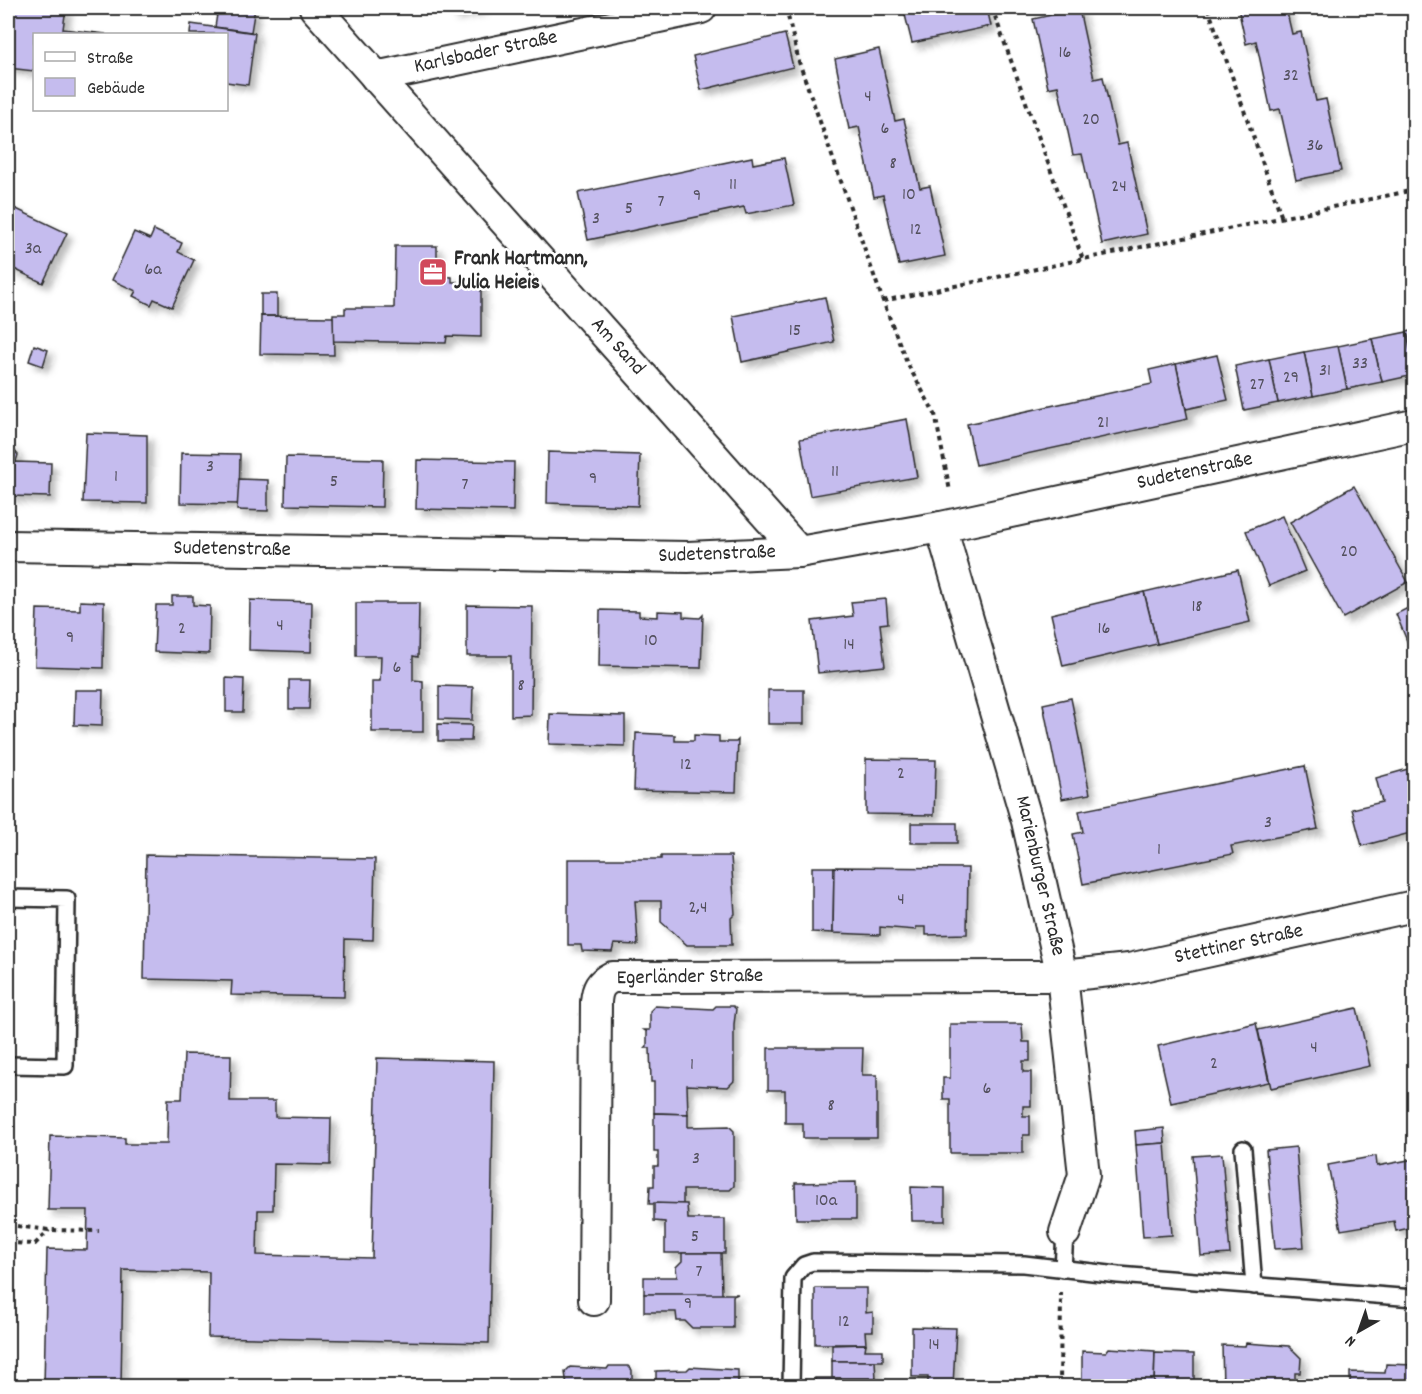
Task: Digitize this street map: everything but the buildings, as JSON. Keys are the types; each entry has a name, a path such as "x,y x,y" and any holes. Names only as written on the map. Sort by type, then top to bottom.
{"street":[{"name":"Am Sand","path":"315,8 800,552"},
{"name":"Karlsbader Straße","path":"376,77 701,8"},
{"name":"Sudetenstraße","path":"8,546 688,557 800,552 948,526 1414,425"},
{"name":"Marienburger Straße","path":"948,526 1024,810 1062,976 1084,1175 1065,1232"},
{"name":"Stettiner Straße","path":"1062,976 1129,969 1414,906"},
{"name":"Egerländer Straße","path":"594,1300 596,1002 597,991 603,982 622,977 1062,976"}],"lane":[{"path":"8,898 67,899 65,1066 8,1065"},
{"path":"1243,1149 1254,1286"},
{"path":"1063,1269 1065,1232"},
{"path":"791,1386 792,1287 797,1271 813,1262 1024,1264 1254,1286 1414,1298"}],"path":[{"path":"786,8 798,62 883,301 935,414 948,526"},
{"path":"992,8 1083,260"},
{"path":"1208,8 1282,218"},
{"path":"883,301 972,280 1083,260 1414,190"},
{"path":"8,1225 49,1230 99,1231"},
{"path":"8,1243 35,1244 49,1230"},
{"path":"1060,1386 1063,1269"}],"place":[{"name":"Frank Hartmann, Julia Heieis","path":"433,272"}]}
